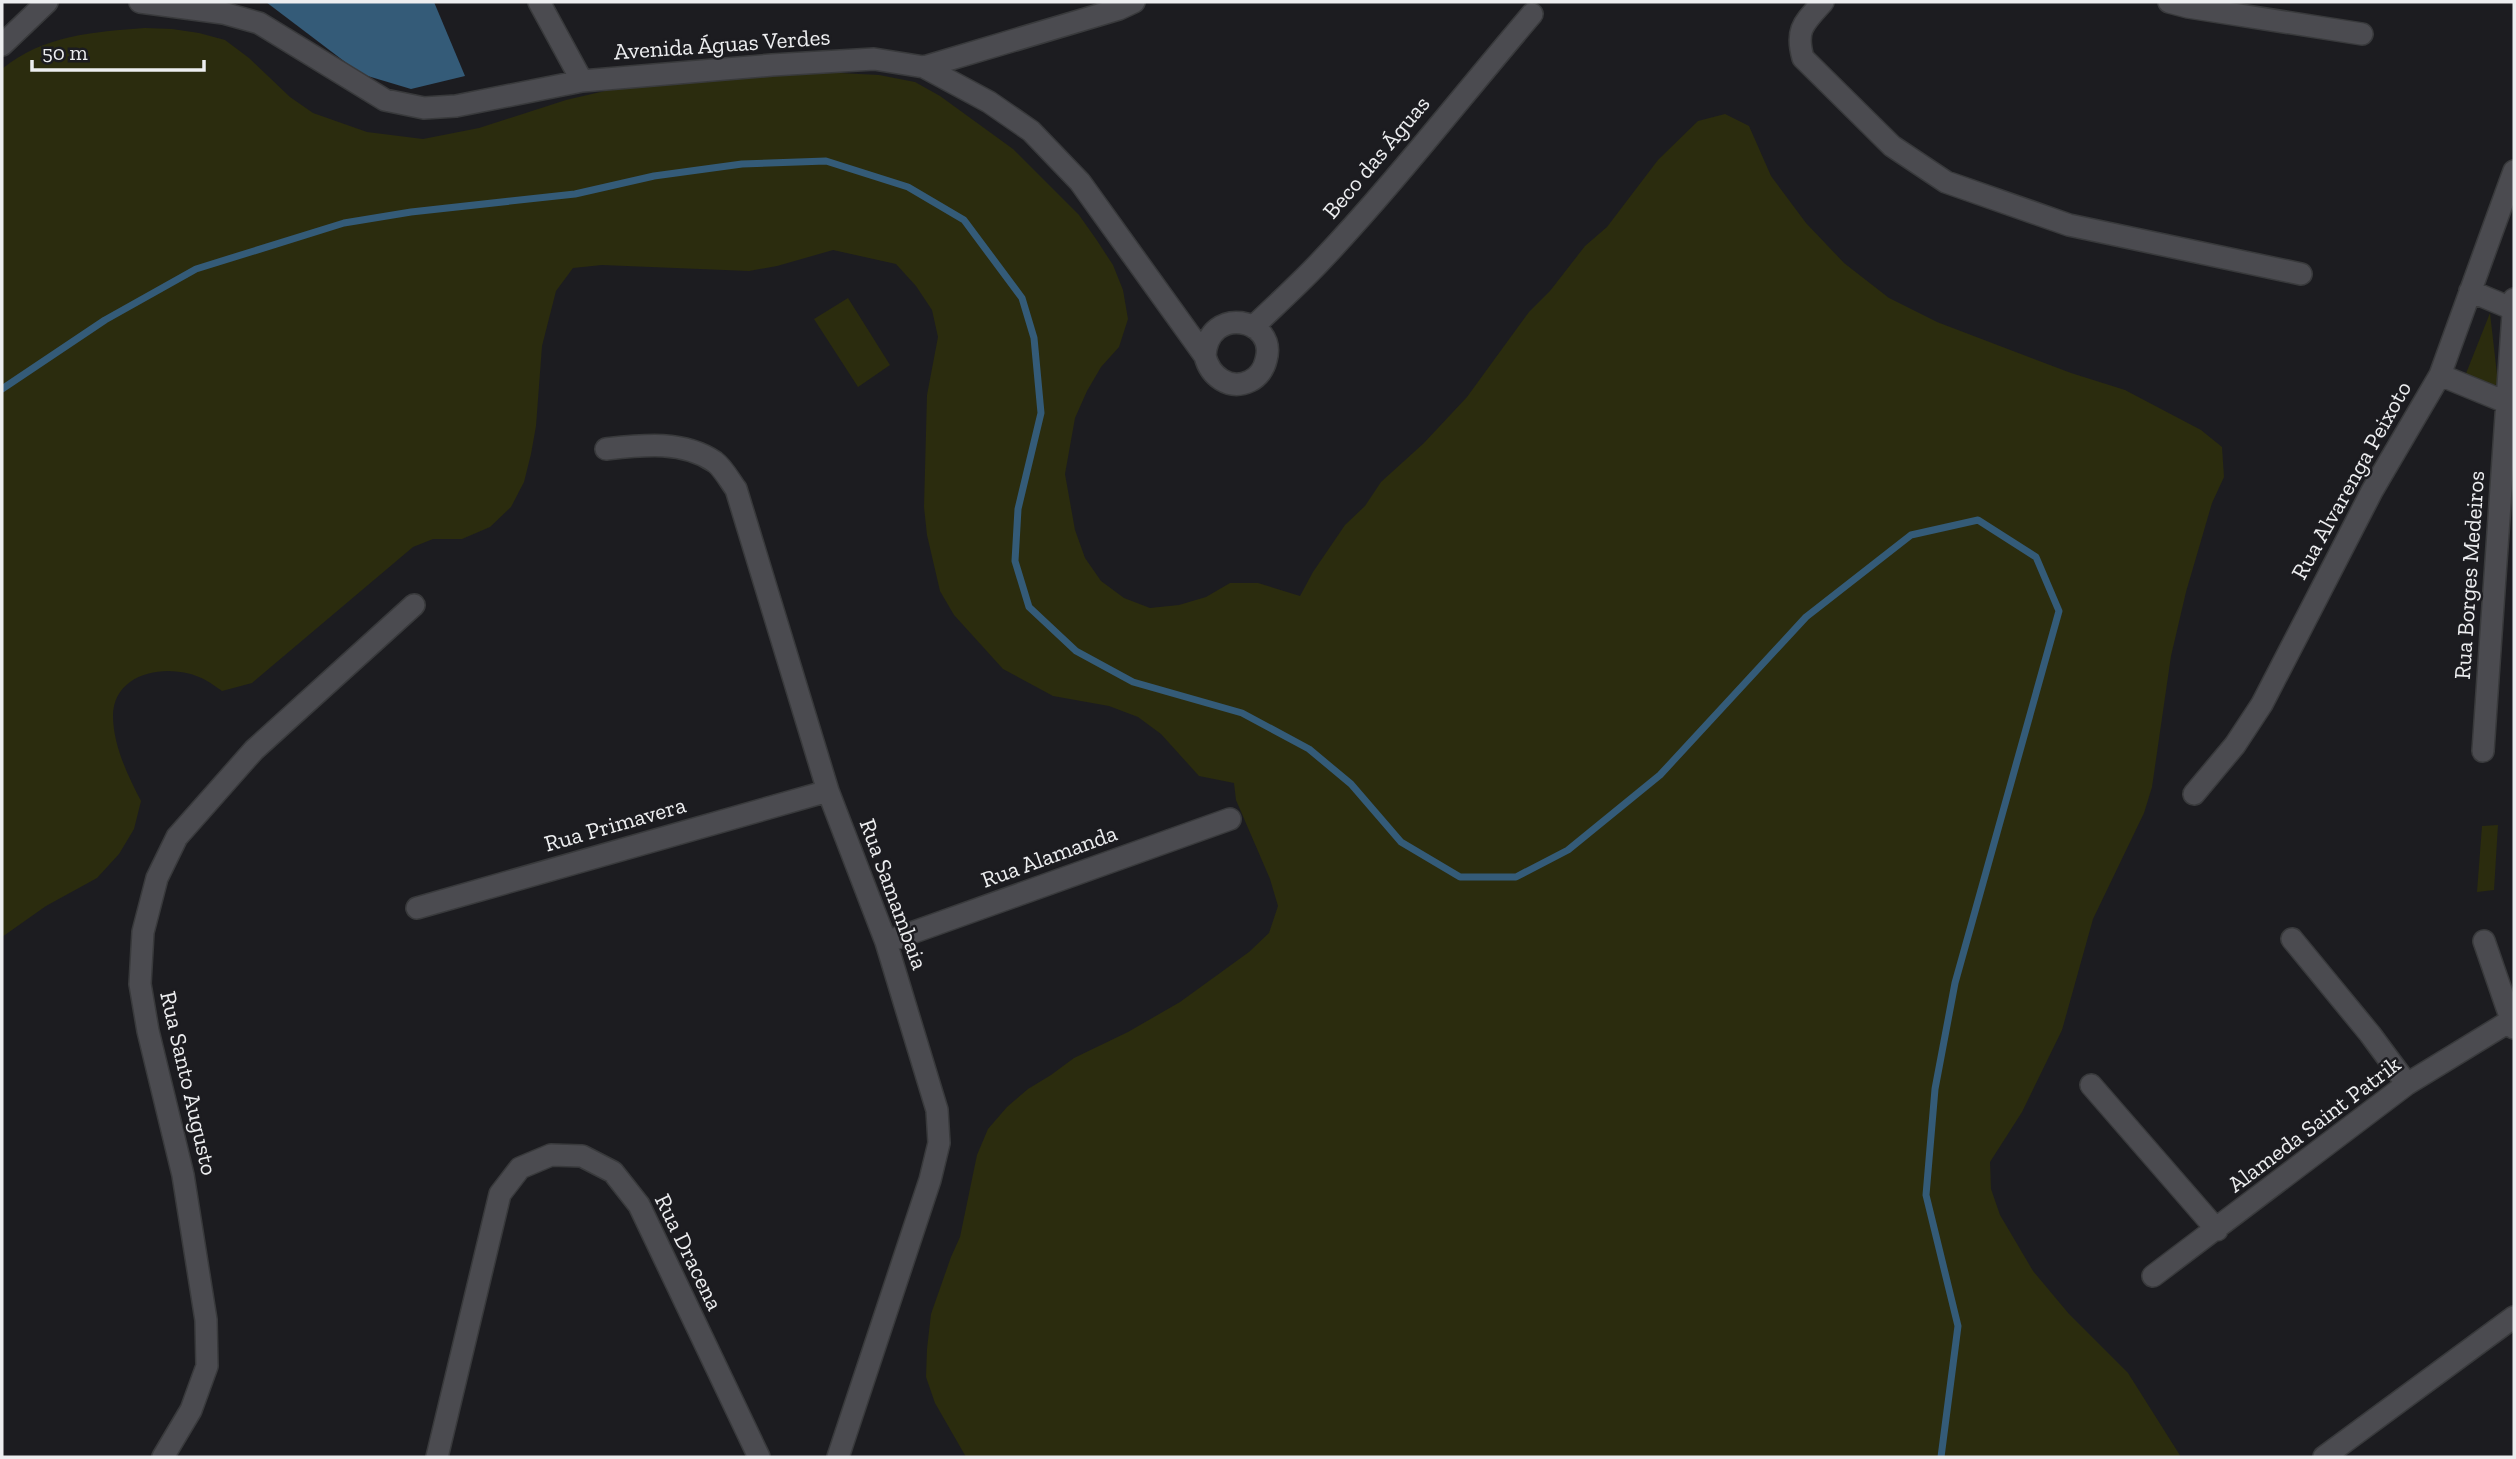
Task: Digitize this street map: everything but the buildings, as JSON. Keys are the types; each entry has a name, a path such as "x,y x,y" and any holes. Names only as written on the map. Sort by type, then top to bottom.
{"street":[{"path":"2,45 47,2"},
{"name":"Avenida Águas Verdes","path":"140,2 223,13 259,23 385,100 424,108 456,106 582,81 772,65 874,59 924,67 989,102 1031,131 1080,182 1205,356 1207,366 1221,380 1230,384 1241,384 1260,373 1268,354 1266,343 1253,327"},
{"path":"539,2 582,81"},
{"path":"924,67 1119,9 1134,2"},
{"path":"1823,2 1801,27 1799,41 1803,58 1892,146 1946,182 2069,226 2301,274"},
{"path":"2169,2 2362,34"},
{"name":"Beco das Águas","path":"1253,327 1319,264 1401,171 1532,14"},
{"name":"Rua Alvarenga Peixoto","path":"2194,794 2235,746 2262,704 2372,491 2440,374 2514,170"},
{"path":"2470,291 2514,304"},
{"name":"Rua Borges Medeiros","path":"2483,751 2514,304"},
{"path":"1205,356 1205,346 1216,329 1234,322 1253,327"},
{"path":"2440,374 2508,403"},
{"name":"Rua Samambaia","path":"606,449 648,444 690,450 717,463 736,489 828,791 886,942 937,1110 939,1143 930,1180 838,1457"},
{"name":"Rua Santo Augusto","path":"163,1457 191,1410 206,1366 206,1332 183,1174 148,1031 140,984 143,932 157,878 177,837 254,750 414,605"},
{"name":"Rua Primavera","path":"417,908 828,791"},
{"name":"Rua Alamanda","path":"886,942 1230,819"},
{"path":"2292,939 2407,1084"},
{"path":"2484,941 2512,1024"},
{"name":"Alameda Saint Patrik","path":"2153,1276 2407,1084 2512,1024"},
{"path":"2091,1085 2217,1230"},
{"name":"Rua Dracena","path":"437,1457 500,1194 520,1168 551,1155 582,1156 613,1172 639,1205 759,1457"},
{"path":"2324,1457 2514,1317"}],"shaded area":[{"path":"145,28 199,33 225,40 249,58 290,97 313,113 367,132 423,139 479,128 566,100 622,87 820,72 879,75 915,82 940,96 1013,149 1079,215 1113,265 1123,290 1128,319 1119,347 1101,367 1075,418 1065,474 1075,530 1085,558 1101,581 1124,598 1150,608 1179,605 1206,597 1230,583 1258,583 1300,596 1345,525 1365,506 1381,482 1424,443 1467,397 1529,312 1550,291 1585,246 1607,227 1658,160 1698,121 1725,114 1749,126 1771,176 1806,223 1844,263 1889,298 1937,322 2071,373 2125,390 2201,430 2222,447 2224,477 2212,503 2171,656 2152,787 2144,813 2093,919 2062,1030 2022,1112 1990,1162 1991,1189 2000,1215 2033,1271 2069,1314 2128,1373 2181,1457 966,1457 935,1403 926,1377 927,1349 931,1314 960,1237 977,1155 988,1129 1007,1107 1028,1089 1074,1058 1128,1032 1180,1002 1249,952 1269,933 1278,906 1270,879 1236,800 1234,783 1199,776 1161,734 1138,717 1109,706 1053,696 1003,669 954,615 940,591 927,535 924,507 927,395 938,337 932,310 916,286 896,264 833,250 749,271 602,265 573,268 556,291 542,346 536,426 531,454 524,482 511,507 490,527 462,539 433,539 413,547 252,683 222,691 199,677 171,671 143,675 131,682 121,691 115,703 113,718 119,750 141,801 134,829 119,854 97,878 46,906 2,937 2,69 34,49 52,42 107,31"},
{"path":"848,298 890,365 858,387 814,319"},
{"path":"2490,313 2498,383 2493,387 2465,376"},
{"path":"2498,825 2494,890 2477,892 2482,826"}],"water":[{"path":"266,2 434,2 465,76 411,89 361,74"}],"waterway":[{"path":"2,389 105,320 196,269 344,223 411,212 575,194 654,176 742,164 826,161 908,187 964,220 1022,298 1034,338 1041,413 1018,509 1015,561 1029,607 1076,651 1133,682 1242,713 1309,749 1351,784 1401,842 1460,877 1516,877 1568,850 1660,775 1806,617 1911,535 1978,520 2036,557 2059,611 1955,983 1935,1089 1926,1195 1958,1326 1941,1457"}]}
